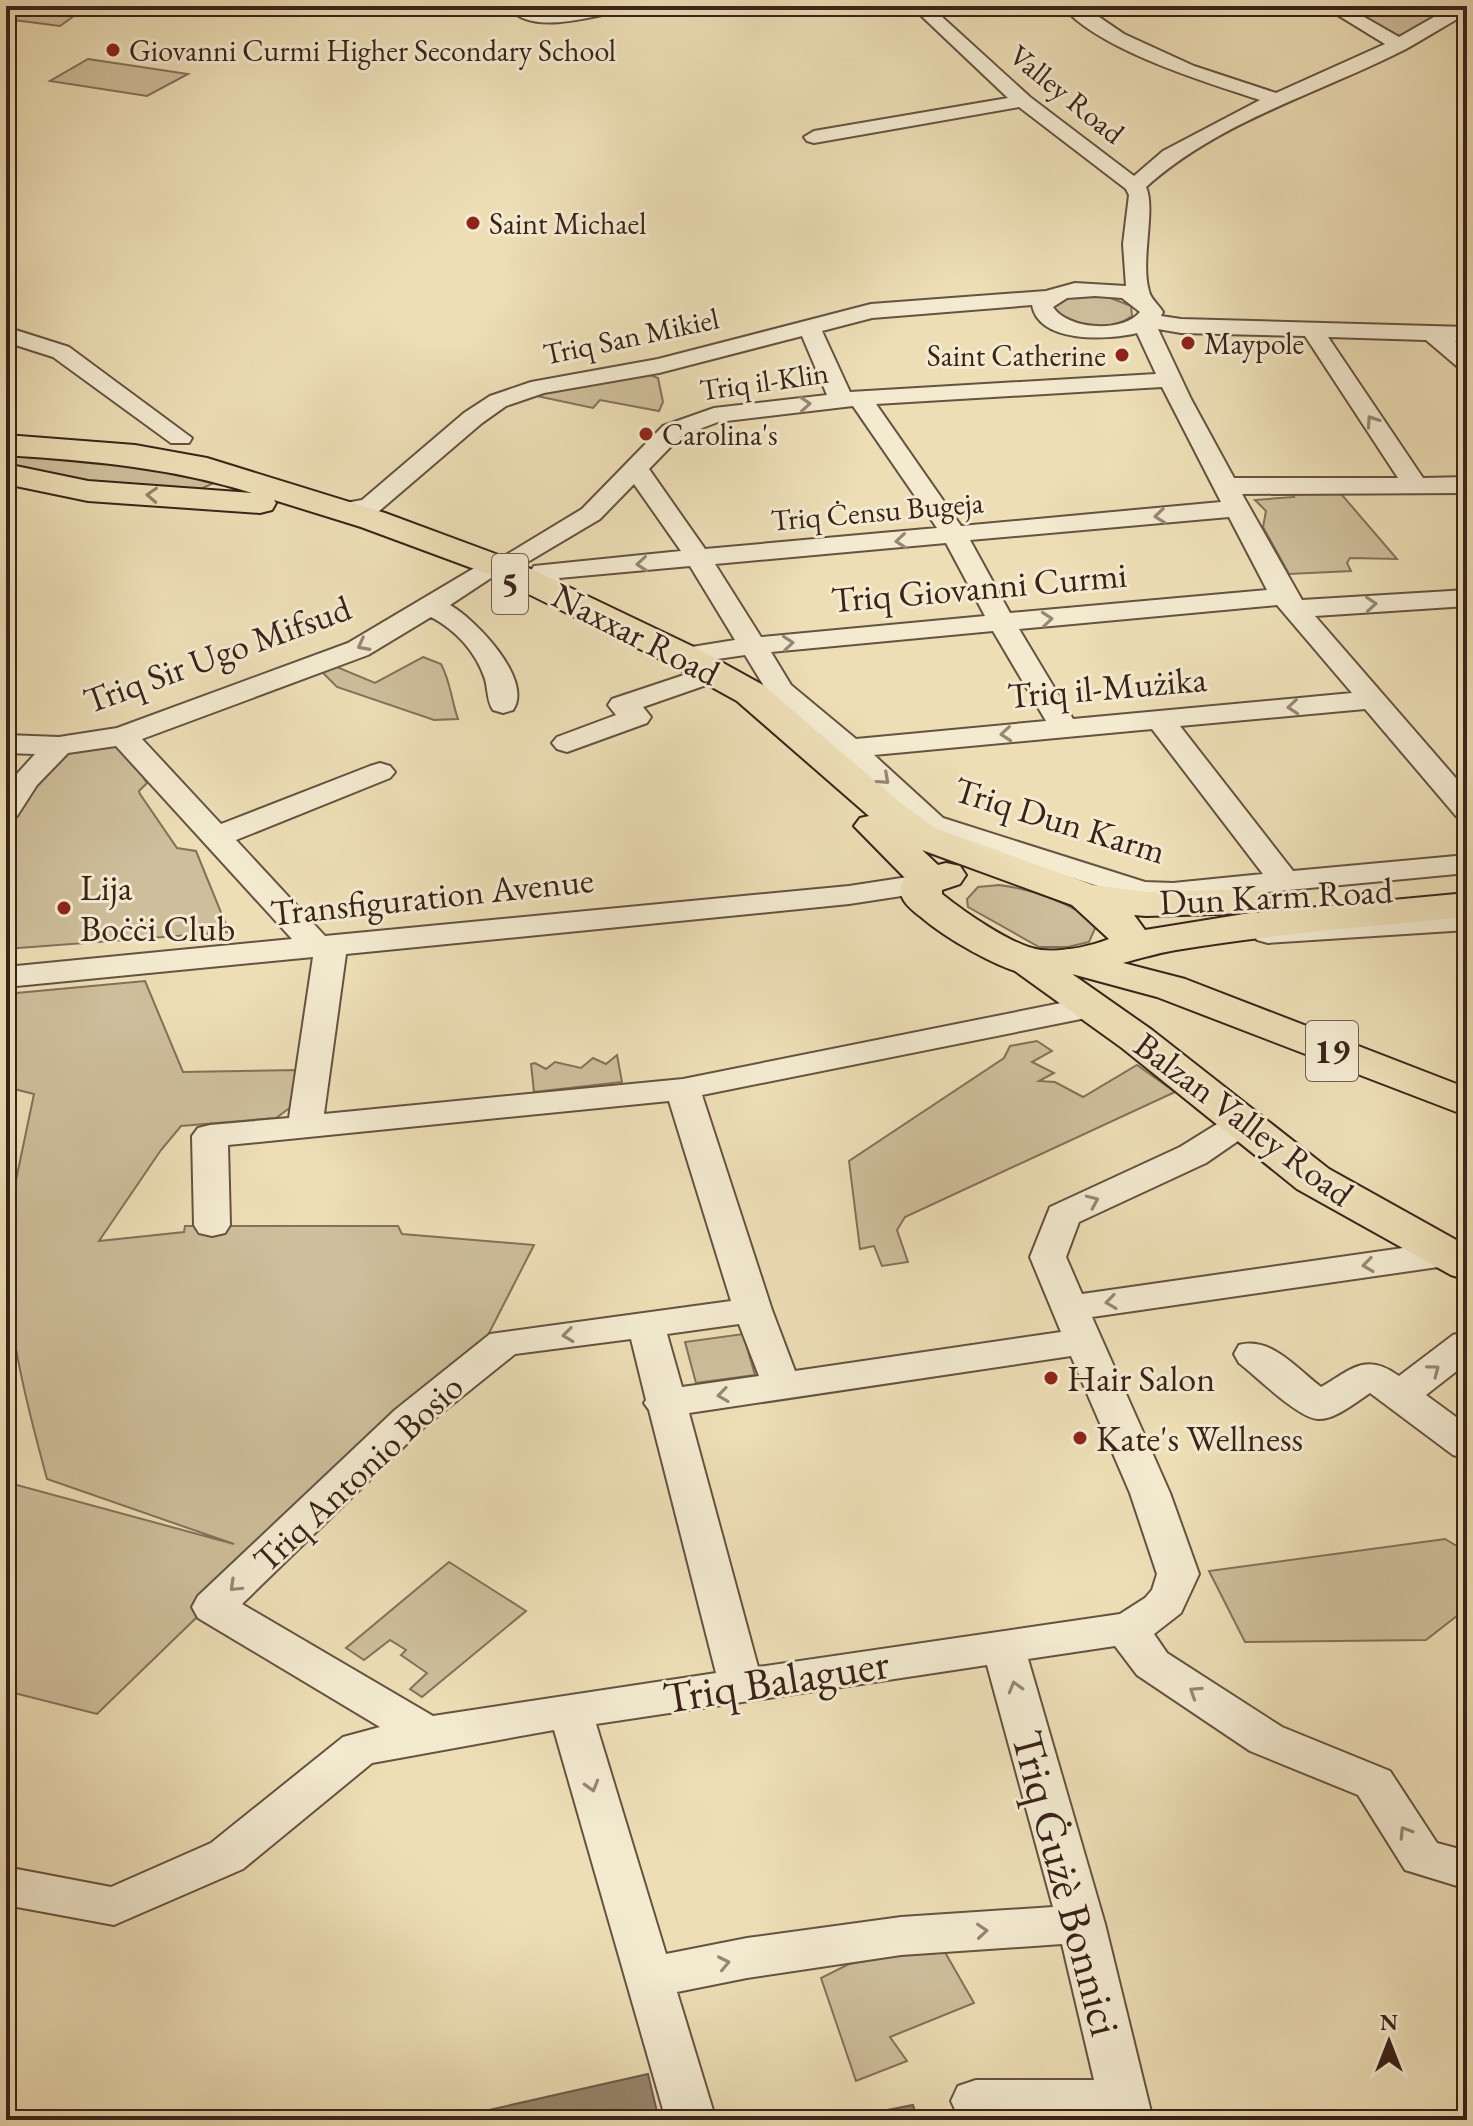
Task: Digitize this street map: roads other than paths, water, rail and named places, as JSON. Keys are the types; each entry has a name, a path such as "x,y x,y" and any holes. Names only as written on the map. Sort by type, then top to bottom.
{"highway":[{"path":"135,455 171,447 180,438 212,480"},
{"name":"Naxxar Road","path":"6,445 135,455 212,480 270,504 547,582 692,666 780,739 930,893 1049,962"},
{"name":"Naxxar Road","path":"6,474 88,491 212,480 368,510 498,567 750,693 888,812 923,837 1086,896 1118,922 1134,944"},
{"path":"888,812 928,831 1206,918"},
{"name":"Naxxar Road","path":"930,893 963,869 1007,867"},
{"name":"Dun Karm Road","path":"1134,944 1206,918 1467,884"},
{"name":"Dun Karm Road","path":"1086,896 1146,904 1206,918 1279,921 1467,905"},
{"path":"1049,962 1105,955 1134,944"}],"main road":[{"name":"Naxxar Road","path":"1134,944 1185,993"},
{"name":"Naxxar Road","path":"1049,962 1185,993 1467,1103"},
{"name":"Balzan Valley Road","path":"1049,962 1091,1007 1137,1039 1313,1179 1456,1260"},
{"path":"1137,1039 1185,993"}],"street":[{"path":"516,6 526,15 542,17 623,6"},
{"name":"Valley Road","path":"920,6 1023,101 1135,186 1139,195 1134,244 1138,299"},
{"path":"1071,6 1117,38 1187,70 1275,99"},
{"path":"1332,6 1399,45"},
{"path":"1135,186 1170,155 1275,99 1399,45 1454,13 1467,11"},
{"path":"814,137 1023,101"},
{"path":"1104,163 1141,161 1170,155"},
{"path":"1134,244 1110,273 1075,290 1054,314 1149,371 1233,497 1288,603 1467,810"},
{"path":"1075,290 1107,290 1138,299 1151,307 1152,312 1146,322 1149,371"},
{"name":"Triq San Mikiel","path":"368,510 473,418 498,401 539,387 659,366 871,311 931,306 1054,314 1110,331 1146,322 1181,326 1467,334"},
{"path":"810,329 851,400 955,536 1065,729"},
{"path":"1312,330 1416,486"},
{"path":"6,334 61,352 180,438"},
{"path":"1433,334 1467,363"},
{"name":"Triq il-Klin","path":"498,567 591,514 672,431 714,415 851,400 1088,384 1149,371"},
{"name":"Triq Dun Karm","path":"637,470 699,559 780,690 850,748 932,824 1142,891 1173,892 1467,864"},
{"name":"Triq Ċensu Bugeja","path":"547,582 699,559 955,536 1233,497 1467,485"},
{"name":"Triq Sir Ugo Mifsud","path":"6,744 59,746 123,736 358,649 498,567"},
{"name":"Triq Giovanni Curmi","path":"567,743 637,717 622,705 692,666 751,646 1002,623 1288,603 1467,598"},
{"path":"430,605 458,622 484,650 504,694 503,704"},
{"name":"Triq il-Mużika","path":"850,748 1371,700"},
{"path":"1160,720 1284,881"},
{"path":"123,736 214,838 324,945 305,1127"},
{"path":"6,810 25,780 59,746"},
{"path":"214,838 380,772"},
{"name":"Transfiguration Avenue","path":"12,974 849,895 901,903 930,893"},
{"name":"Dun Karm Road","path":"1206,918 1291,933 1467,920"},
{"path":"212,1225 210,1136 683,1089 1091,1007"},
{"path":"683,1089 753,1310 782,1387"},
{"path":"1256,1135 1193,1155 1063,1215 1048,1257 1075,1325 1104,1383 1178,1574 1175,1591 1164,1607 1146,1621 1126,1629 1152,1664 1266,1739 1374,1783 1421,1857 1467,1870"},
{"path":"664,1403 782,1387 1075,1325 1456,1260"},
{"name":"Triq Antonio Bosio","path":"427,1734 213,1607 409,1419 504,1343 753,1310"},
{"path":"646,1325 664,1403 741,1685"},
{"path":"1400,1395 1467,1344"},
{"path":"1253,1354 1319,1406 1371,1375 1467,1445"},
{"name":"Triq Balaguer","path":"6,1886 114,1906 227,1856 359,1749 427,1734 570,1711 1126,1629"},
{"name":"Triq Ġużè Bonnici","path":"1003,1646 1081,1924 1126,2111"},
{"path":"570,1711 691,2120"},
{"path":"647,1978 747,1958 901,1936 1081,1924"},
{"path":"976,2101 1126,2111"}],"place":[{"name":"Giovanni Curmi Higher Secondary School","path":"113,50"},
{"name":"Saint Michael","path":"473,223"},
{"name":"Maypole","path":"1188,343"},
{"name":"Saint Catherine","path":"1122,355"},
{"name":"Carolina's","path":"646,434"},
{"name":"Lija Boċċi Club","path":"64,908"},
{"name":"Hair Salon","path":"1051,1378"},
{"name":"Kate's Wellness","path":"1080,1438"}]}
